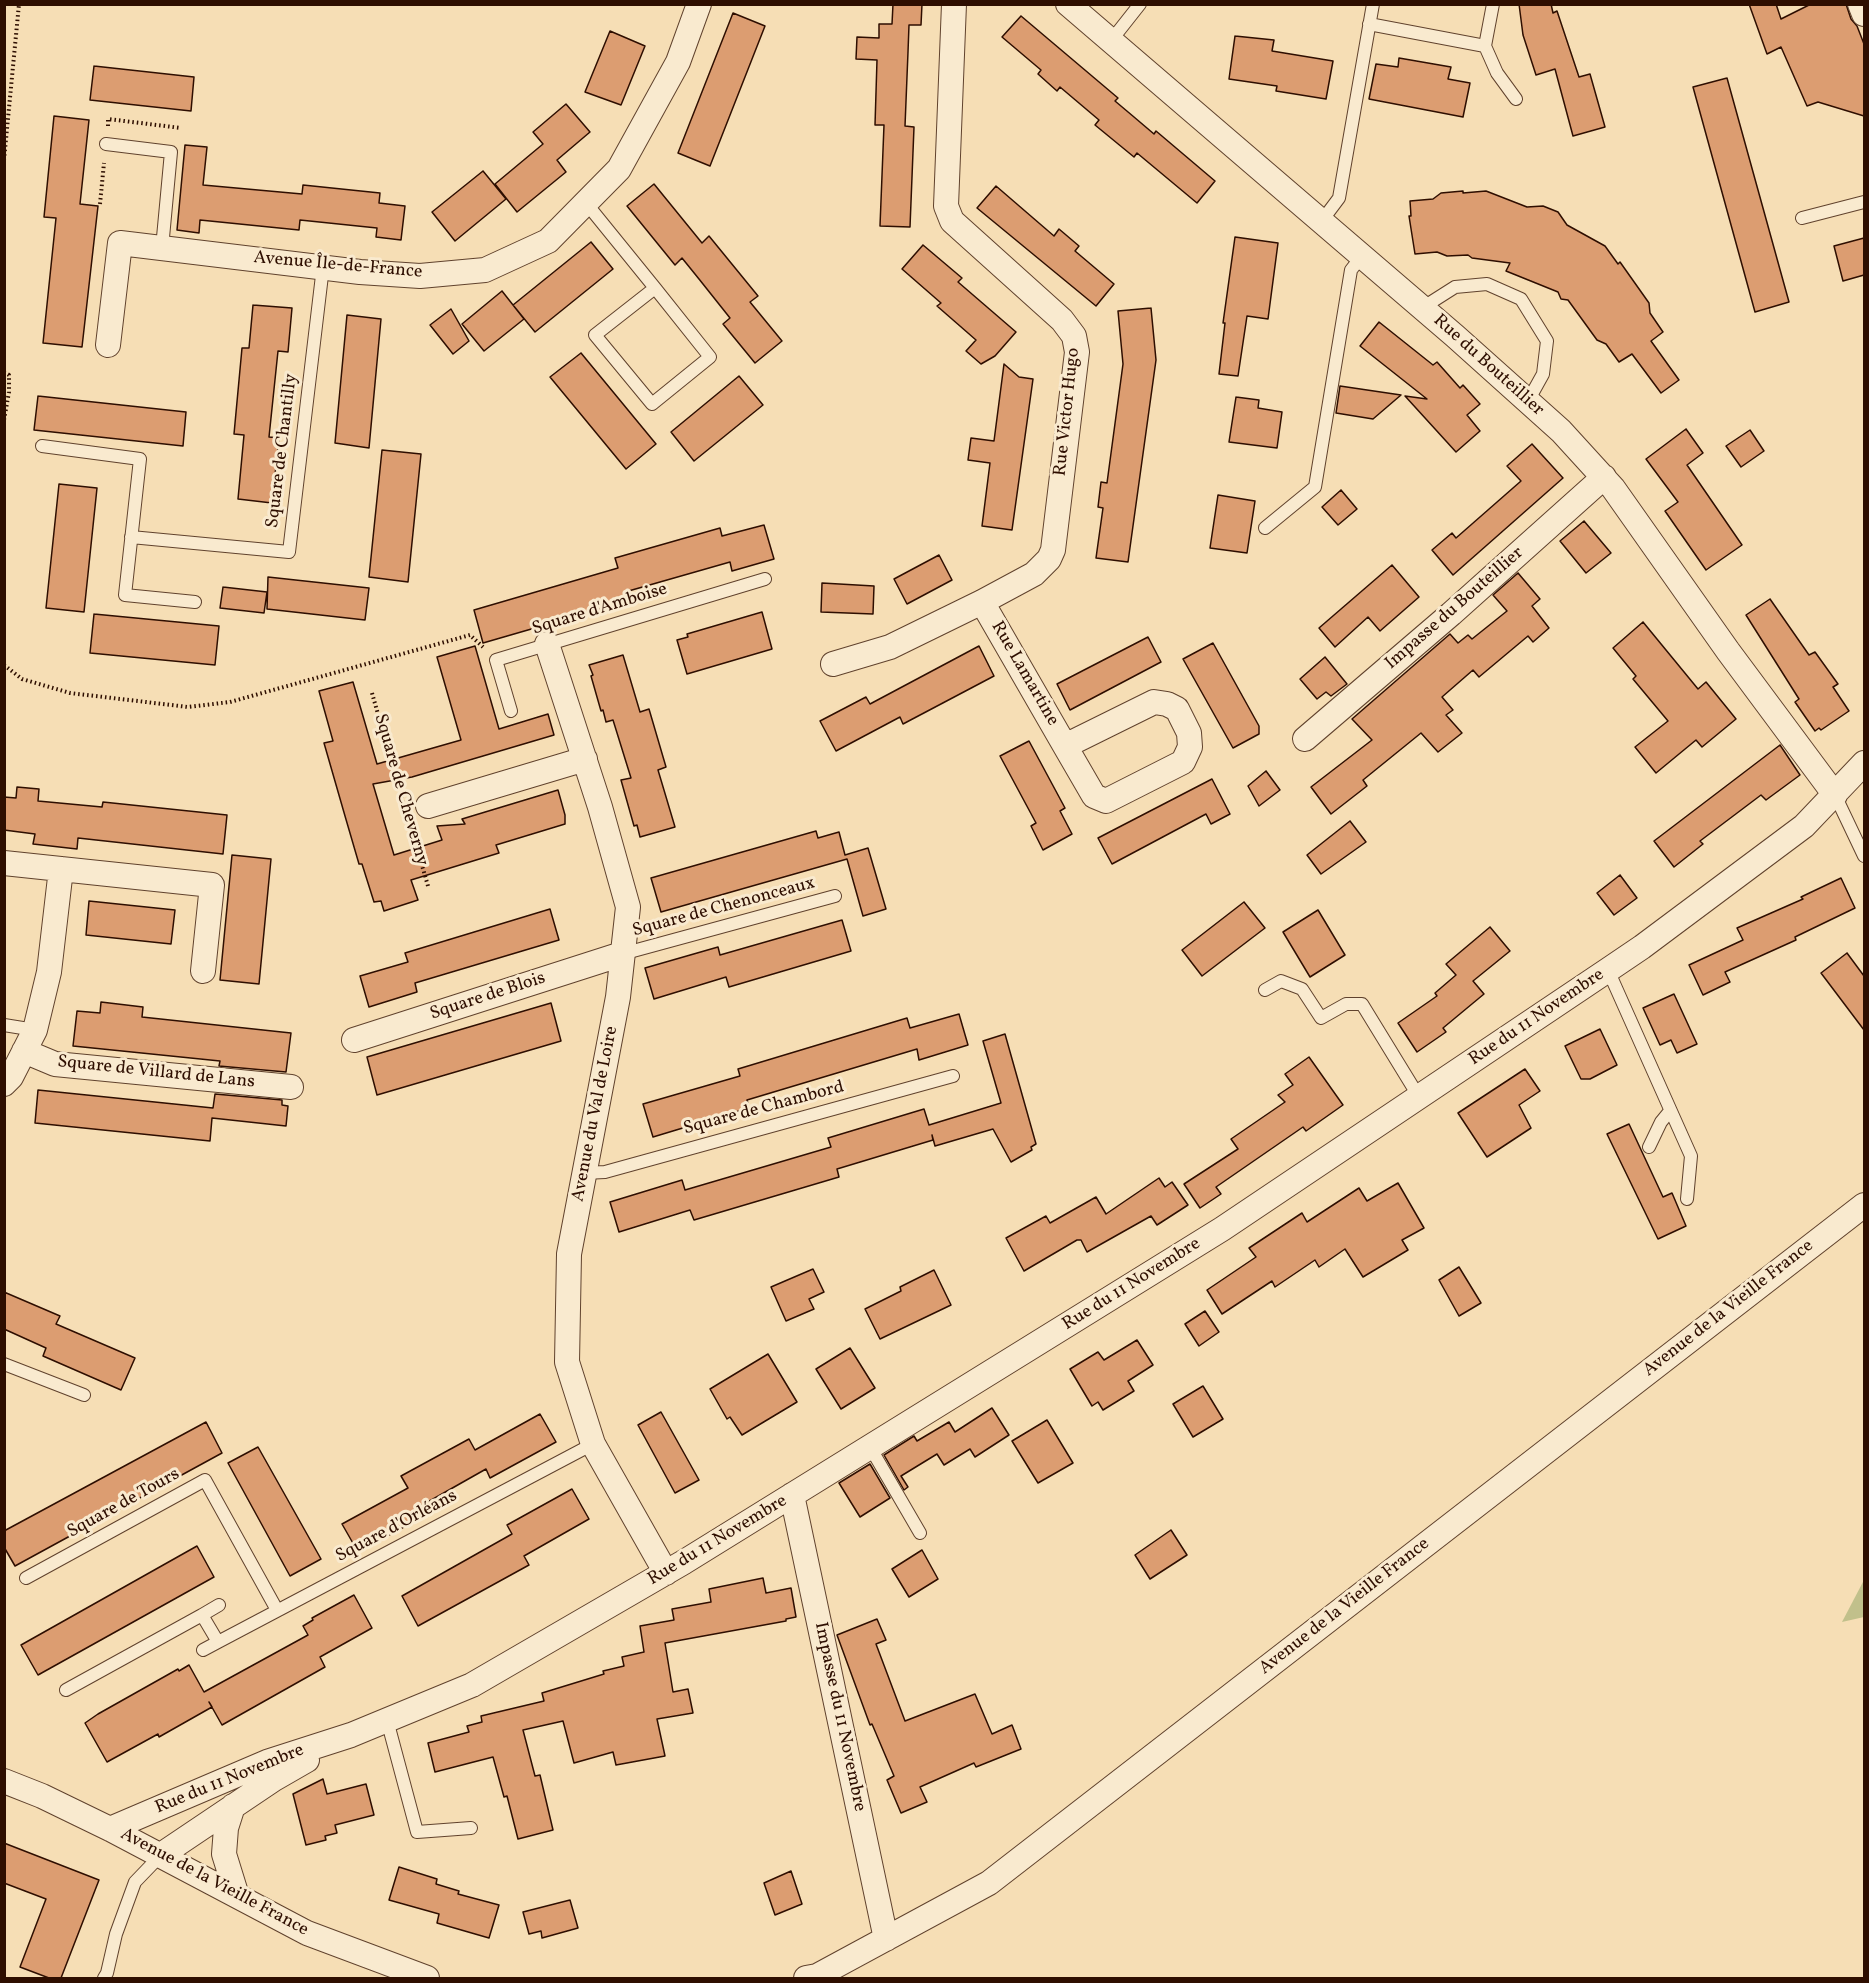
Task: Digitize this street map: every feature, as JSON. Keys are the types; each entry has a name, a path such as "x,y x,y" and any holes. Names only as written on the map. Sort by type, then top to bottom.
{"street":[{"name":"Avenue Île-de-France","path":"108,345 120,243 420,276 485,270 548,241 619,169 678,62 699,4"},
{"name":"Rue Victor Hugo","path":"833,664 890,647 982,602 1034,574 1049,559 1053,550 1077,352 1074,336 1062,320 952,221 946,206 954,4"},
{"name":"Rue du Bouteillier","path":"1068,4 1362,256 1561,431 1604,477 1835,795"},
{"path":"1860,4 1864,15"},
{"name":"Impasse du Bouteillier","path":"1305,739 1451,614 1604,477"},
{"name":"Rue Lamartine","path":"982,602 1065,746 1094,796 1106,801 1182,762 1190,747 1189,733 1177,709 1167,704 1154,702 1065,746"},
{"name":"Avenue du Val de Loire","path":"547,644 585,759 628,907 618,998 569,1254 567,1362 593,1444 666,1573"},
{"name":"Square de Cheverny","path":"417,810 585,759"},
{"name":"Rue du 11 Novembre","path":"110,1829 267,1762 351,1735 472,1685 666,1573 1222,1229 1608,970 1804,826 1864,763"},
{"path":"4,863 212,885 203,971"},
{"path":"4,1084 11,1077 35,1029 49,972 61,869"},
{"name":"Square de Blois","path":"354,1040 622,954"},
{"name":"Square de Villard de Lans","path":"24,1051 56,1064 291,1087"},
{"name":"Avenue de la Vieille France","path":"806,1978 817,1976 989,1883 1864,1204"},
{"name":"Impasse du 11 Novembre","path":"792,1495 886,1939"},
{"name":"Rue du 11 Novembre","path":"160,1855 274,1779 351,1735"},
{"name":"Avenue de la Vieille France","path":"4,1781 42,1796 110,1829 307,1933 427,1978"},
{"path":"233,1806 226,1828 224,1854 237,1896"}],"lane":[{"path":"1110,42 1140,4"},
{"path":"1321,222 1339,198 1372,4"},
{"path":"1494,4 1485,46 1497,73 1516,99"},
{"path":"1369,24 1485,46"},
{"path":"106,144 171,152 162,248"},
{"path":"1802,218 1864,202"},
{"path":"586,203 655,288 710,357 652,404 596,335 655,288"},
{"path":"1265,528 1315,488 1351,270 1362,256"},
{"name":"Square de Chantilly","path":"131,537 289,552 323,267"},
{"path":"1422,308 1455,287 1487,284 1521,299 1547,341 1543,375 1528,401"},
{"path":"42,446 140,459 124,595 195,602"},
{"name":"Square d'Amboise","path":"496,660 765,579"},
{"path":"496,660 511,711"},
{"path":"1835,795 1864,856"},
{"name":"Square de Chenonceaux","path":"622,954 835,896"},
{"path":"1608,970 1691,1156 1687,1199"},
{"path":"1265,990 1281,981 1302,989 1321,1018 1346,1004 1362,1004 1419,1097"},
{"path":"4,1025 35,1029"},
{"name":"Square de Chambord","path":"584,1173 605,1172 953,1076"},
{"path":"1649,1147 1661,1122 1670,1111"},
{"path":"4,1364 84,1395"},
{"name":"Square d'Orléans","path":"203,1650 593,1444"},
{"path":"870,1447 920,1533"},
{"name":"Square de Tours","path":"26,1578 205,1480 277,1610"},
{"path":"66,1690 219,1605"},
{"path":"202,1616 218,1642"},
{"path":"387,1720 417,1832 471,1828"},
{"path":"104,1978 116,1934 135,1882 160,1855"}],"path":[{"path":"4,160 20,4"},
{"path":"4,372 9,375 9,392 4,420"},
{"path":"4,665 22,679 70,693 188,706 230,702 470,635 496,660"},
{"name":"Square de Cheverny","path":"372,693 417,810"},
{"name":"Square de Cheverny","path":"410,824 428,886"}],"shaded area":[{"path":"1864,1580 1864,1617 1842,1622"}],"building":[{"path":"893,4 922,4 921,25 909,25 905,126 914,127 910,227 880,226 884,125 875,125 877,60 856,59 857,37 879,38 879,24 892,24"},
{"path":"1519,4 1551,4 1553,13 1557,11 1579,77 1590,74 1605,127 1573,136 1555,69 1536,75 1523,35"},
{"path":"1749,4 1776,4 1781,19 1811,4 1846,4 1864,44 1864,116 1818,102 1807,106 1781,47 1767,54"},
{"path":"733,13 765,26 710,166 678,153"},
{"path":"1021,16 1118,98 1115,101 1154,134 1156,131 1215,181 1197,203 1137,153 1134,157 1095,125 1099,120 1060,87 1057,91 1038,74 1041,70 1002,37"},
{"path":"610,31 645,46 621,105 585,92"},
{"path":"1235,36 1274,40 1272,51 1333,61 1326,99 1276,91 1277,86 1229,79"},
{"path":"1399,58 1451,67 1448,79 1470,83 1463,117 1369,99 1376,64 1398,67"},
{"path":"94,66 194,77 191,111 90,100"},
{"path":"1727,78 1789,302 1755,312 1693,87"},
{"path":"566,104 590,132 557,160 566,172 517,212 495,184 543,144 533,132"},
{"path":"54,116 89,120 80,204 98,206 82,347 43,343 56,218 44,217"},
{"path":"185,145 207,147 203,185 302,194 303,185 380,193 379,203 405,206 401,240 376,237 377,228 300,220 299,230 200,220 199,233 177,230"},
{"path":"483,171 506,199 455,241 432,212"},
{"path":"654,184 702,243 709,236 758,296 750,302 782,341 755,363 723,324 730,318 682,258 675,265 627,206"},
{"path":"996,186 1054,236 1059,229 1079,246 1075,251 1114,284 1096,306 977,208"},
{"path":"1463,191 1463,193 1486,191 1527,207 1543,206 1558,212 1567,225 1605,246 1618,264 1620,262 1649,303 1650,313 1663,332 1651,341 1679,380 1661,393 1632,354 1619,362 1606,344 1597,340 1568,300 1561,299 1558,292 1506,271 1510,263 1472,258 1468,255 1447,256 1437,252 1415,254 1409,216 1411,216 1410,201 1433,199 1441,193"},
{"path":"1235,237 1278,243 1268,319 1247,316 1238,376 1219,374 1225,323 1223,323"},
{"path":"1864,238 1864,275 1843,281 1834,246"},
{"path":"591,242 613,269 535,332 513,305"},
{"path":"923,245 962,278 958,282 1016,332 995,356 981,364 966,351 976,340 937,306 941,303 902,269"},
{"path":"502,291 524,319 484,351 462,324"},
{"path":"253,305 292,308 288,352 278,351 269,437 279,438 272,503 238,499 244,435 234,434 242,348 249,348"},
{"path":"1151,308 1156,360 1128,562 1096,558 1103,508 1098,507 1101,482 1107,483 1123,364 1118,311"},
{"path":"451,309 469,341 453,354 430,325"},
{"path":"347,315 381,319 369,448 335,443"},
{"path":"1379,322 1433,365 1437,362 1460,388 1463,385 1480,404 1467,415 1480,431 1456,452 1405,396 1427,399 1360,346"},
{"path":"581,353 656,444 626,469 550,377"},
{"path":"1004,364 1019,377 1033,379 1012,530 982,526 990,463 968,460 971,438 994,441"},
{"path":"739,376 763,405 694,461 671,432"},
{"path":"1340,386 1401,395 1373,419 1336,413"},
{"path":"38,396 186,412 183,446 34,430"},
{"path":"1236,397 1259,400 1258,408 1282,412 1277,448 1229,442"},
{"path":"1686,429 1703,453 1687,465 1742,545 1706,570 1665,511 1678,502 1646,459"},
{"path":"1750,430 1764,451 1741,467 1726,446"},
{"path":"1532,444 1563,478 1453,575 1432,550 1452,533 1456,538 1521,481 1507,466"},
{"path":"382,450 421,454 408,582 369,577"},
{"path":"59,484 97,488 84,612 46,608"},
{"path":"1341,490 1357,509 1338,525 1322,507"},
{"path":"1218,495 1255,501 1247,553 1210,548"},
{"path":"1584,521 1611,553 1586,573 1560,541"},
{"path":"764,525 774,559 732,571 730,562 625,592 628,601 483,643 474,610 618,568 615,558 720,528 722,536"},
{"path":"939,555 952,580 907,604 894,579"},
{"path":"1392,565 1419,597 1380,631 1368,617 1335,647 1319,628"},
{"path":"1518,573 1540,599 1532,606 1549,628 1533,642 1528,636 1479,677 1473,670 1442,697 1453,710 1446,715 1462,733 1438,752 1421,733 1363,780 1367,786 1331,814 1311,787 1372,740 1352,719 1450,634 1458,643 1468,635 1472,639 1507,611 1493,595"},
{"path":"268,577 369,588 365,620 267,609"},
{"path":"822,583 874,586 873,614 821,612"},
{"path":"223,587 267,592 264,613 220,608"},
{"path":"1770,599 1809,655 1815,652 1838,684 1833,687 1849,711 1821,730 1819,728 1815,731 1795,702 1799,699 1746,615"},
{"path":"762,612 772,649 687,674 677,640 688,637 687,634"},
{"path":"94,614 219,626 215,665 90,653"},
{"path":"1643,622 1698,689 1706,682 1736,719 1702,747 1696,740 1656,773 1635,747 1668,721 1633,679 1636,676 1613,648"},
{"path":"1148,637 1161,662 1070,710 1057,684"},
{"path":"1213,643 1259,726 1259,734 1233,748 1183,659"},
{"path":"475,646 499,729 548,714 554,735 412,777 373,784 394,855 442,840 437,826 465,824 462,819 558,790 565,815 565,824 496,845 499,853 411,880 418,900 384,911 381,901 374,902 362,864 359,864 324,743 333,741 319,691 353,682 377,764 461,740 437,657"},
{"path":"979,646 994,676 903,724 900,717 836,751 820,721 866,697 870,704"},
{"path":"623,655 640,712 649,709 666,767 658,770 675,827 640,837 637,825 634,826 621,780 631,778 613,720 606,722 603,710 601,711 589,665"},
{"path":"1325,657 1347,684 1331,696 1326,692 1317,699 1300,679"},
{"path":"1029,741 1065,808 1060,811 1072,834 1043,850 1031,826 1036,823 1000,756"},
{"path":"1780,745 1800,775 1766,800 1761,795 1700,841 1703,844 1674,867 1654,841"},
{"path":"1266,771 1280,790 1259,806 1248,786"},
{"path":"1212,779 1230,814 1211,824 1206,814 1112,864 1098,838"},
{"path":"17,787 39,789 38,801 102,807 103,802 227,815 223,854 78,838 77,849 33,844 35,834 4,830 4,797 16,798"},
{"path":"1350,821 1366,842 1321,874 1307,855"},
{"path":"816,831 818,838 839,832 845,855 868,848 886,909 863,916 847,859 661,912 651,878"},
{"path":"232,855 271,859 259,984 220,980"},
{"path":"1620,875 1637,898 1614,915 1597,893"},
{"path":"1841,878 1855,908 1795,937 1796,940 1725,972 1730,982 1703,995 1689,965 1743,940 1737,928 1803,899 1801,897"},
{"path":"89,901 175,910 171,944 86,935"},
{"path":"1244,902 1265,928 1202,976 1182,950"},
{"path":"550,909 559,940 415,983 417,992 369,1007 360,976 408,962 405,953"},
{"path":"1318,910 1345,955 1310,977 1283,932"},
{"path":"842,920 851,951 729,987 726,977 654,999 645,968 718,947 720,955"},
{"path":"1490,927 1510,951 1473,981 1484,994 1443,1028 1446,1032 1417,1052 1398,1023 1437,996 1435,993 1456,975 1446,964"},
{"path":"1847,953 1864,976 1864,1030 1821,973"},
{"path":"1674,994 1697,1044 1677,1053 1671,1040 1660,1045 1643,1008"},
{"path":"101,1002 143,1007 142,1017 291,1033 286,1072 219,1066 220,1061 73,1046 77,1011 100,1013"},
{"path":"551,1003 561,1041 377,1095 367,1057"},
{"path":"959,1014 968,1045 919,1060 917,1049 747,1100 749,1108 653,1137 643,1104 740,1076 738,1069 907,1018 910,1028"},
{"path":"1600,1029 1617,1065 1590,1079 1581,1079 1565,1046"},
{"path":"1005,1034 1036,1144 1031,1147 1032,1150 1011,1162 993,1129 935,1146 932,1135 933,1140 837,1169 839,1177 694,1220 690,1210 619,1232 610,1202 682,1180 685,1190 831,1147 828,1138 924,1109 929,1125 1001,1103 983,1041"},
{"path":"1309,1057 1343,1105 1306,1131 1303,1127 1216,1187 1221,1194 1200,1208 1184,1184 1238,1149 1231,1139 1285,1102 1278,1095 1293,1085 1285,1074"},
{"path":"1525,1069 1540,1091 1519,1105 1531,1128 1487,1157 1458,1113"},
{"path":"38,1090 213,1108 215,1094 282,1100 282,1105 288,1106 286,1126 212,1118 210,1141 35,1123"},
{"path":"1629,1124 1663,1197 1672,1193 1686,1226 1658,1239 1607,1134"},
{"path":"1159,1178 1165,1187 1172,1182 1188,1205 1157,1225 1151,1216 1087,1252 1081,1240 1077,1240 1024,1271 1006,1238 1046,1216 1050,1223 1096,1197 1106,1214"},
{"path":"1398,1183 1424,1228 1402,1240 1408,1250 1363,1277 1345,1249 1319,1267 1315,1260 1275,1287 1272,1281 1222,1314 1207,1290 1256,1257 1249,1248 1302,1213 1307,1222 1359,1188 1367,1201"},
{"path":"1459,1267 1481,1303 1459,1316 1439,1280"},
{"path":"813,1269 824,1292 809,1299 814,1309 786,1321 771,1287"},
{"path":"934,1270 951,1305 880,1339 865,1309 901,1291 900,1287"},
{"path":"4,1292 60,1316 56,1324 135,1358 121,1390 43,1356 46,1348 4,1329"},
{"path":"1205,1311 1219,1332 1199,1346 1185,1324"},
{"path":"1137,1340 1153,1365 1128,1381 1134,1391 1103,1410 1098,1402 1092,1406 1070,1369 1098,1352 1104,1360"},
{"path":"850,1348 875,1388 841,1409 816,1369"},
{"path":"768,1354 797,1402 742,1435 730,1417 727,1419 710,1389"},
{"path":"1203,1386 1223,1419 1193,1437 1173,1404"},
{"path":"992,1408 1009,1435 975,1457 970,1449 944,1465 937,1454 901,1476 908,1487 904,1490 884,1455 914,1436 917,1441 949,1422 955,1432"},
{"path":"661,1412 699,1480 675,1493 638,1425"},
{"path":"540,1414 556,1442 490,1478 486,1469 419,1507 424,1516 358,1552 342,1524 408,1488 401,1476 469,1439 475,1450"},
{"path":"1047,1420 1073,1463 1038,1483 1012,1441"},
{"path":"206,1422 222,1453 15,1566 4,1547 4,1531"},
{"path":"258,1447 321,1559 290,1576 228,1463"},
{"path":"870,1464 890,1498 860,1517 839,1483"},
{"path":"572,1489 589,1519 524,1556 529,1565 418,1626 402,1596 512,1534 507,1525"},
{"path":"1171,1530 1187,1555 1150,1579 1135,1555"},
{"path":"197,1546 214,1577 38,1675 21,1645"},
{"path":"922,1550 938,1579 909,1597 892,1569"},
{"path":"763,1578 766,1593 791,1588 796,1617 786,1619 786,1621 665,1643 673,1692 688,1689 693,1713 657,1719 665,1756 616,1765 613,1752 574,1763 563,1721 523,1730 535,1776 540,1775 553,1830 518,1839 507,1796 504,1797 493,1757 435,1772 428,1743 469,1732 467,1726 482,1722 481,1716 544,1701 542,1693 604,1674 603,1671 624,1666 622,1657 644,1652 640,1626 674,1620 672,1609 711,1602 709,1589"},
{"path":"354,1595 372,1628 320,1657 325,1667 222,1725 212,1707 159,1737 158,1734 107,1762 85,1723 178,1669 179,1671 189,1665 204,1692 308,1635 303,1626 313,1620 312,1618"},
{"path":"877,1619 886,1640 876,1644 905,1721 975,1694 992,1734 1012,1725 1021,1749 976,1767 974,1763 920,1787 927,1802 901,1813 887,1780 894,1776 872,1724 870,1725 837,1635"},
{"path":"323,1779 327,1794 366,1784 374,1815 335,1825 337,1833 325,1836 326,1840 306,1845 293,1794"},
{"path":"4,1843 99,1880 61,1978 49,1978 20,1967 46,1899 4,1883"},
{"path":"399,1867 437,1879 436,1884 459,1891 458,1894 499,1905 489,1938 437,1923 439,1914 389,1900"},
{"path":"791,1871 802,1904 775,1915 764,1883"},
{"path":"570,1900 578,1928 542,1938 541,1931 529,1934 523,1912"}]}
